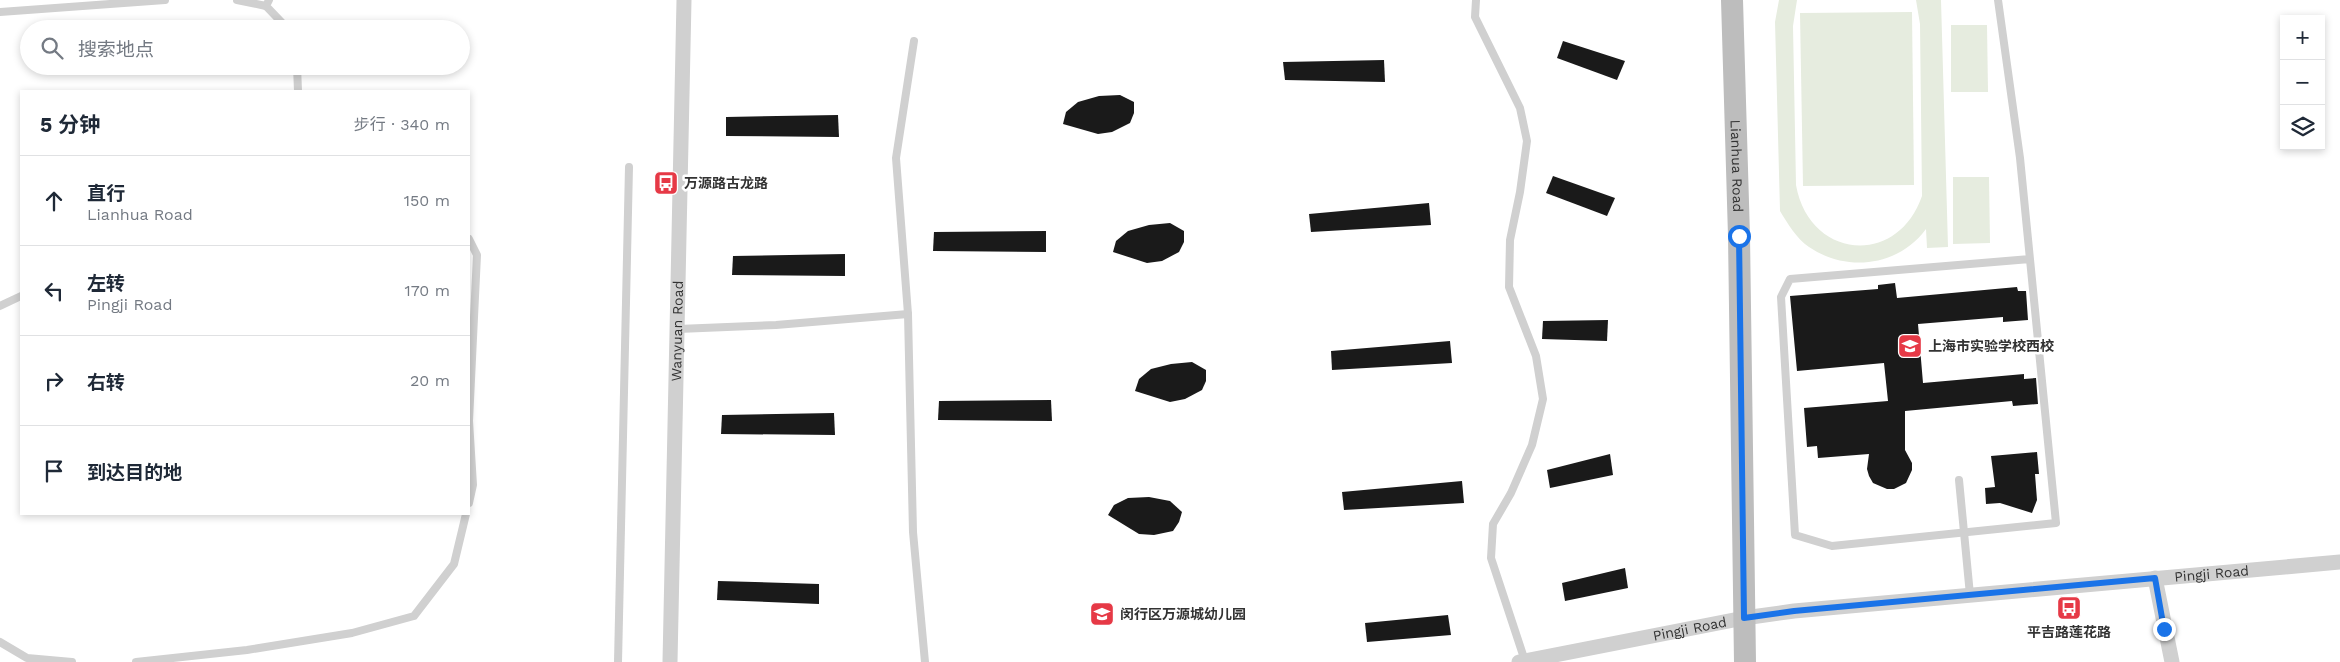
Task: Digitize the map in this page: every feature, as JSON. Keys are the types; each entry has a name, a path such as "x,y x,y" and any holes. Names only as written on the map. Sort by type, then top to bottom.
{"main road":[{"name":"Lianhua Road","path":"1732,0 1739,236 1745,662"}],"street":[{"name":"Wanyuan Road","path":"670,662 684,0"},
{"name":"Pingji Road","path":"1522,661 1744,618 1794,611 2340,562"},
{"path":"2155,578 2172,662"}],"lane":[{"path":"0,12 165,0"},
{"path":"237,0 268,3 281,20"},
{"path":"1476,0 1475,18 1520,108 1527,141 1520,192 1510,240 1509,287 1536,356 1543,399 1532,445 1511,492 1492,524 1490,558 1522,661"},
{"path":"1998,0 2020,158 2030,259 2056,523 1832,546 1795,535 1781,297 1790,279 2030,259"},
{"path":"914,41 896,158 908,314 914,532 925,662"},
{"path":"297,75 298,90"},
{"path":"618,662 629,167"},
{"path":"470,241 477,255 470,401"},
{"path":"0,306 20,296"},
{"path":"678,329 776,325 908,314"},
{"path":"470,438 473,485 470,498"},
{"path":"1959,480 1970,595"},
{"path":"136,662 247,650 352,633 414,616 454,564 466,515"},
{"path":"0,642 27,658 72,662"}],"shaded area":[{"path":"1779,0 1797,0 1793,26 1796,185 1804,210 1818,228 1835,240 1855,245 1875,244 1894,235 1910,219 1922,196 1920,24 1916,0 1941,0 1948,247 1927,248 1926,229 1902,251 1887,258 1872,262 1840,260 1824,255 1809,247 1789,226 1780,211 1775,22"},
{"path":"1912,12 1914,185 1803,186 1800,13"},
{"path":"1951,25 1987,25 1988,92 1951,92"},
{"path":"1953,177 1989,177 1990,243 1953,244"}],"building":[{"path":"1563,41 1625,61 1617,80 1557,58"},
{"path":"1384,60 1385,82 1285,80 1283,62"},
{"path":"1120,95 1134,102 1134,113 1130,123 1112,132 1098,134 1063,124 1066,112 1078,102 1099,96"},
{"path":"838,115 839,137 726,136 726,117"},
{"path":"1553,176 1615,198 1607,216 1546,193"},
{"path":"1429,203 1431,225 1311,232 1309,214"},
{"path":"1170,223 1184,231 1184,242 1179,252 1162,261 1147,263 1113,252 1116,241 1128,231 1149,225"},
{"path":"1046,231 1046,252 933,251 934,232"},
{"path":"845,254 845,276 732,275 733,256"},
{"path":"1895,283 1897,298 2017,287 2018,291 2026,291 2028,320 2003,322 2003,317 1918,324 1923,383 2024,374 2024,379 2036,378 2038,404 2013,406 2012,401 1905,411 1905,450 1912,463 1912,470 1906,483 1894,489 1887,489 1873,483 1869,476 1867,469 1869,454 1818,458 1817,446 1807,447 1804,408 1888,401 1884,363 1797,371 1790,296 1878,289 1878,285"},
{"path":"1608,320 1607,341 1542,339 1543,321"},
{"path":"1450,341 1452,363 1332,370 1331,351"},
{"path":"1192,362 1206,370 1206,381 1202,390 1185,399 1170,402 1135,391 1139,379 1151,369 1171,364"},
{"path":"1051,400 1052,421 938,420 939,401"},
{"path":"834,413 835,435 721,434 722,415"},
{"path":"2037,452 2039,474 2035,474 2037,500 2032,513 2000,503 1986,504 1985,488 1995,487 1991,456"},
{"path":"1610,454 1613,475 1550,488 1547,470"},
{"path":"1462,481 1464,503 1344,510 1342,492"},
{"path":"1149,497 1170,501 1182,512 1179,522 1173,531 1154,535 1139,534 1108,515 1114,505 1128,498"},
{"path":"1625,568 1628,588 1565,601 1562,583"},
{"path":"718,581 819,584 819,604 717,600"},
{"path":"1448,615 1451,635 1367,642 1365,623"}],"place":[{"name":"万源路古龙路","path":"666,183"},
{"name":"上海市实验学校西校","path":"1910,346"},
{"name":"平吉路莲花路","path":"2069,608"},
{"name":"闵行区万源城幼儿园","path":"1102,614"}],"route":[{"path":"1739,236 1744,618 1794,611 2155,578 2164,629"}]}
